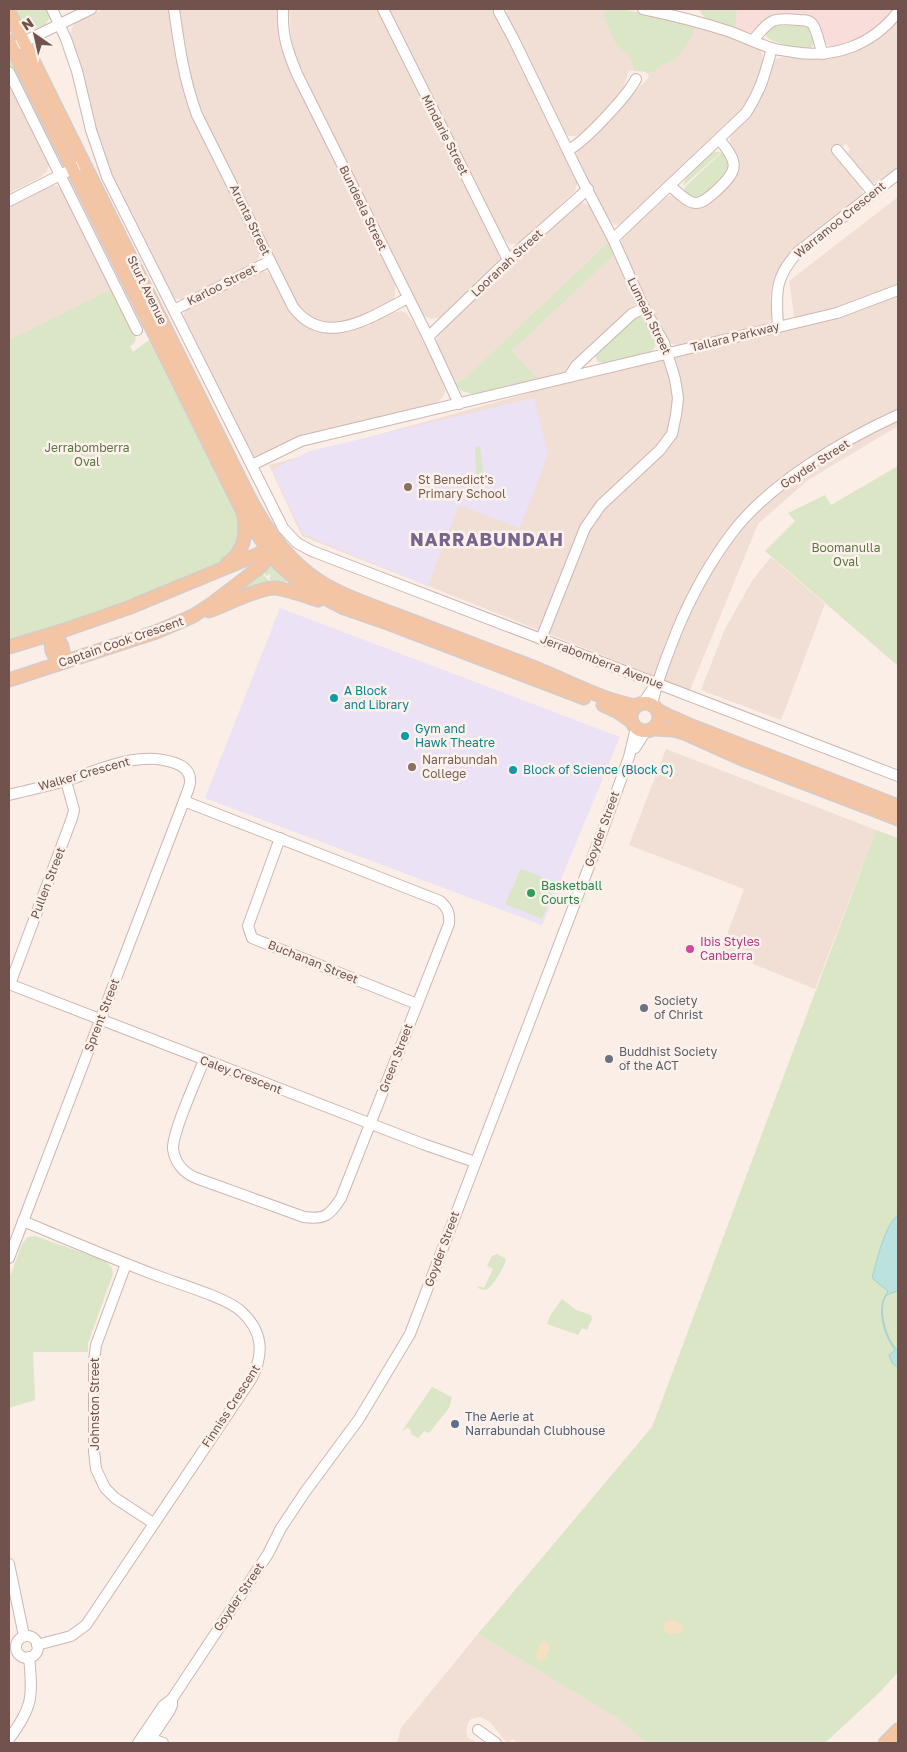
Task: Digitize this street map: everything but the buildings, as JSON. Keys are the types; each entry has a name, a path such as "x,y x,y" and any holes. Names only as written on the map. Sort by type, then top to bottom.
{"main road":[{"name":"Sturt Avenue","path":"9,12 15,43 78,166 262,521 290,557"},
{"name":"Sturt Avenue","path":"78,166 244,514 269,551 289,573"},
{"path":"233,466 250,508 267,537 269,551"},
{"path":"215,573 233,559 243,547 246,533 244,514"},
{"path":"9,647 128,608 260,553 269,551 290,557"},
{"name":"Captain Cook Crescent","path":"9,680 170,627 206,608 227,593 261,566 266,560 269,551"},
{"name":"Jerrabomberra Avenue","path":"290,557 314,578 337,591 536,668 608,700 647,706 898,819"},
{"path":"215,573 225,580 227,593"},
{"name":"Jerrabomberra Avenue","path":"289,573 305,587 342,607 612,709 641,727 684,732 742,759 793,771 898,806"},
{"path":"170,627 269,589 278,588 342,607"},
{"path":"422,625 427,632 427,639"},
{"path":"53,634 52,651 62,663"},
{"path":"647,706 660,716 658,723 641,727 631,715 647,706"},
{"path":"885,1743 898,1730"}],"street":[{"name":"Sturt Avenue","path":"52,9 66,38 77,71 91,130 107,177 285,530 293,540 305,548"},
{"path":"15,43 91,9"},
{"name":"Arunta Street","path":"174,9 181,58 189,94 197,115 293,307 301,318 315,326 332,328 351,325 408,298"},
{"name":"Bundeela Street","path":"284,9 285,45 297,74 428,337 459,404"},
{"name":"Mindarie Street","path":"383,9 508,260"},
{"name":"Lumeah Street","path":"499,9 581,178 614,239 644,308 664,343 675,379 678,398 672,434 660,450 601,505 592,516 581,537 541,639"},
{"path":"643,9 692,14 772,48 809,55 853,48 866,41 891,21 898,12"},
{"path":"753,40 765,24 771,20 783,18 807,20 812,24 823,54"},
{"path":"614,239 746,113 756,98 762,84 772,48"},
{"path":"9,72 137,330"},
{"path":"568,150 580,142 622,100 636,79"},
{"path":"670,186 687,199 696,203 706,200 728,180 733,172 734,164 731,156 718,139"},
{"path":"837,150 873,194"},
{"path":"9,200 78,166"},
{"name":"Warramoo Crescent","path":"778,327 777,296 779,281 786,265 798,252 898,174"},
{"name":"Looranah Street","path":"428,337 508,260 588,189"},
{"name":"Karloo Street","path":"174,310 270,261"},
{"name":"Tallara Parkway","path":"252,465 301,441 837,313 898,290"},
{"path":"569,377 571,371 632,314 644,308"},
{"path":"591,352 592,358 600,370"},
{"name":"Goyder Street","path":"647,706 692,596 710,564 733,531 788,480 816,460 898,414"},
{"name":"Jerrabomberra Avenue","path":"305,548 898,776"},
{"name":"Goyder Street","path":"145,1740 163,1706 172,1699 264,1560 281,1528 359,1419 407,1339 583,883 641,727"},
{"name":"Walker Crescent","path":"9,795 66,781 124,762 140,759 168,761 180,765 187,771"},
{"name":"Sprent Street","path":"9,1258 184,801 190,784 187,771"},
{"name":"Pullen Street","path":"9,984 72,818 74,810 66,781"},
{"name":"Green Street","path":"184,801 440,901 447,907 450,915 449,924 341,1198 333,1211 325,1217 304,1217 196,1178 181,1168 176,1161 173,1146 177,1130 204,1060"},
{"name":"Buchanan Street","path":"280,838 248,926 252,938 417,1004"},
{"name":"Caley Crescent","path":"9,984 370,1124 475,1162"},
{"name":"Finniss Crescent","path":"23,1221 126,1264 226,1301 242,1311 254,1327 261,1345 260,1362 252,1378 153,1523 98,1610 86,1625 71,1636 37,1645"},
{"name":"Johnston Street","path":"126,1264 96,1345 94,1361 94,1451 96,1470 105,1488 115,1498 153,1523"},
{"path":"9,1564 24,1636"},
{"path":"24,1636 32,1638 37,1645 35,1653 29,1657 20,1655 12,1649 24,1636"},
{"path":"9,1739 22,1721 32,1691 29,1657"},
{"path":"478,1730 496,1743"},
{"path":"145,1740 163,1743"}],"shaded area":[{"path":"104,9 170,9 196,123 259,251 257,262 184,299 172,297 111,176 102,153 70,36 76,21"},
{"path":"178,9 279,9 281,42 292,75 395,284 395,296 392,302 352,323 320,323 300,310 200,112 189,74"},
{"path":"289,9 379,9 500,254 499,263 442,317 431,319 422,315 304,80 292,46"},
{"path":"390,9 493,9 578,181 575,191 520,243 510,244 503,239 390,13"},
{"path":"507,9 620,9 636,12 686,23 756,46 762,53 763,64 755,89 742,112 623,224 615,225 607,219 578,160 576,152 580,144 646,81 649,76 648,74 629,70 623,89 615,101 581,134 569,136 562,130 506,16"},
{"path":"737,9 895,9 882,24 859,40 833,48 824,43 807,16 777,14 767,18 755,31 750,33 735,29"},
{"path":"898,21 898,170 881,183 871,183 847,155 850,149 846,144 835,152 860,185 862,196 782,263 772,285 770,298 772,317 770,321 764,325 680,345 672,344 667,339 622,252 622,237 665,197 675,195 696,206 738,167 737,155 730,146 730,136 776,59 786,56 824,59 846,55 861,50 876,41"},
{"path":"9,78 49,163 47,171 41,177 9,193"},
{"path":"51,185 63,190 113,288 9,340 9,204"},
{"path":"898,197 898,426 808,480 758,524 690,690 302,536 269,465 536,391 796,328 789,281"},
{"path":"581,201 591,207 609,241 466,377 455,382 437,346 437,339 441,330 550,226"},
{"path":"615,254 636,300 635,304 564,373 538,379 512,351"},
{"path":"260,271 267,272 272,276 288,309 299,322 325,333 349,332 390,313 401,311 406,313 414,323 444,383 445,392 443,396 433,404 305,435 257,457 252,456 183,317 186,309"},
{"name":"St Benedict's Primary School","path":"534,398 548,454 520,528 459,505 428,586 303,534 272,470 310,451"},
{"path":"771,557 825,604 781,720 701,690 724,631 752,581"},
{"name":"Narrabundah College","path":"280,608 620,737 542,925 205,798"},
{"path":"666,749 876,830 815,989 721,951 744,889 629,845"},
{"path":"478,1634 619,1719 646,1743 517,1743 513,1739 507,1743 489,1721 480,1717 471,1719 466,1731 468,1738 478,1743 397,1743 401,1728"}],"green space":[{"path":"13,9 48,9 50,17 45,25 30,30 24,26"},
{"path":"605,9 640,13 696,26 686,47 674,59 654,72 633,70 634,64 629,55 617,46 604,17"},
{"path":"698,9 737,9 735,29 706,19"},
{"path":"799,22 809,26 815,41 810,48 788,46 766,36 769,25"},
{"path":"9,51 58,154 56,155 9,65"},
{"path":"714,152 721,152 683,186 695,166"},
{"path":"722,152 725,154 730,166 721,179 703,195 696,197 690,195 684,189 685,187"},
{"path":"609,241 615,254 512,351 538,379 473,394 461,391 455,383 466,377"},
{"name":"Jerrabomberra Oval","path":"113,288 136,335 135,342 130,346 133,352 152,338 240,518 243,535 228,559 139,597 9,640 9,340"},
{"path":"638,315 645,318 651,327 656,340 654,349 631,358 598,362 595,355 628,319"},
{"path":"480,446 485,486 478,487 475,447"},
{"name":"Boomanulla Oval","path":"898,466 898,666 765,551 795,521 788,513 825,495 831,505"},
{"path":"270,563 287,580 284,584 273,583 269,578 270,574 267,576 261,570"},
{"path":"260,571 273,585 235,596 235,591"},
{"path":"876,830 898,838 898,1672 880,1692 825,1743 646,1743 619,1719 478,1634 652,1427"},
{"name":"Basketball Courts","path":"521,869 556,883 542,919 505,904"},
{"path":"35,1236 106,1261 112,1268 113,1274 88,1343 88,1352 33,1352 35,1400 9,1408 9,1279 22,1244 28,1237"},
{"path":"497,1254 506,1259 501,1271 489,1288 486,1290 478,1288 478,1286 484,1288 493,1269 487,1266 492,1256"},
{"path":"562,1299 576,1310 591,1315 592,1319 587,1330 582,1328 578,1335 547,1324 551,1314"},
{"path":"432,1387 452,1397 449,1408 429,1433 424,1431 418,1438 411,1434 411,1430 407,1428 402,1431"}],"sand":[{"path":"672,1620 683,1625 680,1633 670,1634 665,1631 663,1625 666,1621"},
{"path":"544,1641 549,1645 550,1649 546,1658 540,1662 537,1660 536,1655 540,1643"}],"water":[{"path":"898,1215 898,1291 887,1295 884,1300 883,1315 890,1340 898,1350 898,1368 892,1363 889,1355 895,1350 887,1337 882,1321 882,1305 884,1298 888,1291 872,1278 885,1235"}],"place":[{"name":"St Benedict's Primary School","path":"408,487"},
{"name":"A Block and Library","path":"334,698"},
{"name":"Gym and Hawk Theatre","path":"405,736"},
{"name":"Narrabundah College","path":"412,767"},
{"name":"Block of Science (Block C)","path":"513,770"},
{"name":"Basketball Courts","path":"531,893"},
{"name":"Ibis Styles Canberra","path":"690,949"},
{"name":"Society of Christ","path":"644,1008"},
{"name":"Buddhist Society of the ACT","path":"609,1059"},
{"name":"The Aerie at Narrabundah Clubhouse","path":"455,1424"}],"district":[{"name":"NARRABUNDAH","path":"487,540"}]}
